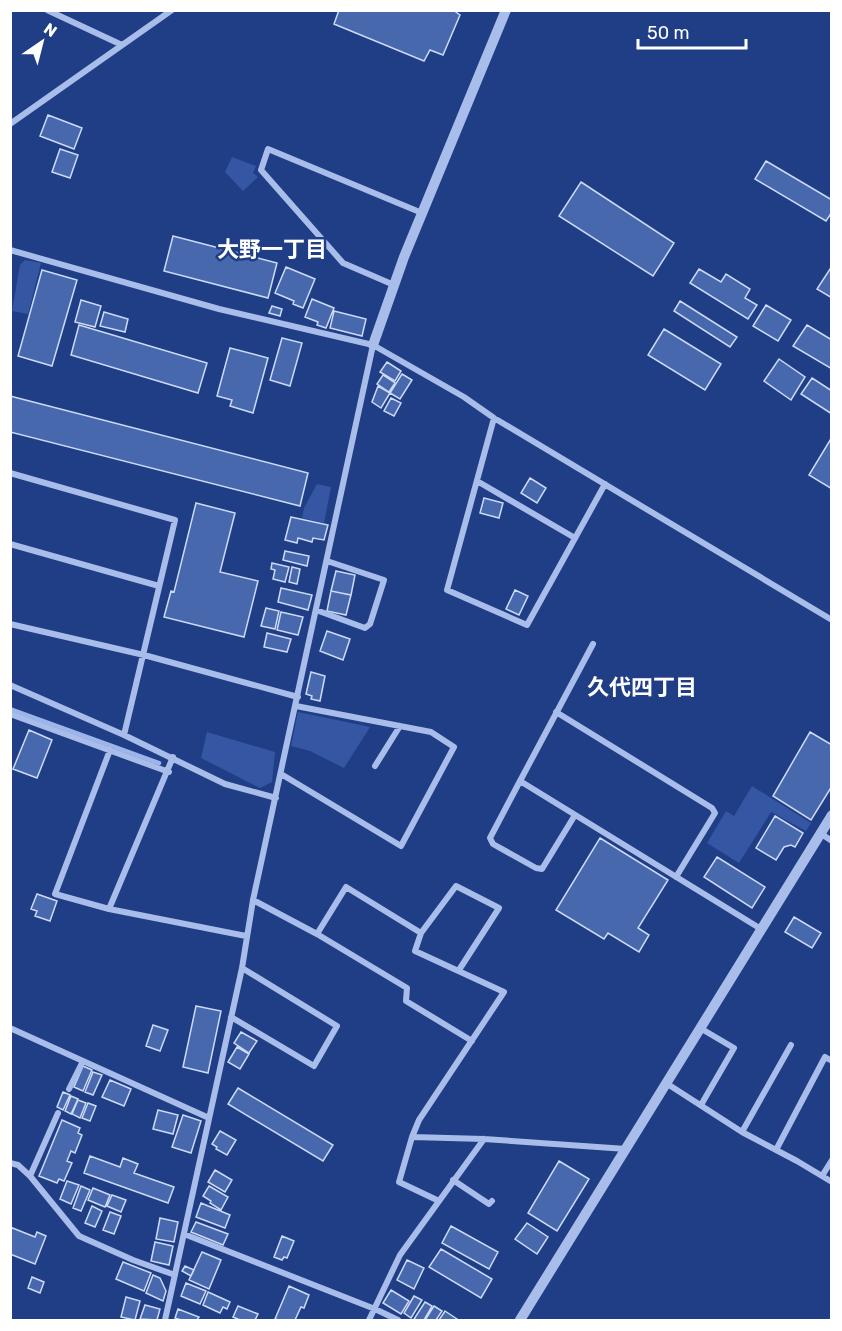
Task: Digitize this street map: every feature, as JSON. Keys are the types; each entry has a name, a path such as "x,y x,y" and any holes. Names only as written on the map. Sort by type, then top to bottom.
{"street":[{"path":"47,10 122,45"},
{"path":"10,124 172,10"},
{"path":"165,1320 242,968 253,900 373,345 422,213 506,10"},
{"path":"394,285 343,263 261,170 268,149 422,213"},
{"path":"10,250 219,309 373,345 464,397 494,418 831,620"},
{"path":"494,418 447,590 527,625 605,484"},
{"path":"10,473 175,519 124,735"},
{"path":"477,481 575,538"},
{"path":"10,544 159,586"},
{"path":"316,610 365,628 370,624 384,580 327,561"},
{"path":"10,624 144,655 298,697"},
{"path":"575,815 542,869 536,868 493,844 490,838 593,644"},
{"path":"10,685 174,757 225,784 276,798"},
{"path":"281,774 401,846 454,747 431,732 296,706"},
{"path":"556,712 712,808 715,813 676,877"},
{"path":"10,714 169,772"},
{"path":"375,766 400,726"},
{"path":"110,750 55,894 109,909 246,936"},
{"path":"109,909 174,757"},
{"path":"520,781 761,929"},
{"path":"520,1320 831,815"},
{"path":"820,833 831,841"},
{"path":"439,1201 399,1182 412,1137 419,1120 504,992 415,951 421,933 456,886 499,908 459,970"},
{"path":"317,934 346,887 421,933"},
{"path":"253,900 317,934 407,988 406,1001 472,1041"},
{"path":"231,1017 314,1066 337,1026 242,968"},
{"path":"10,1028 209,1118"},
{"path":"700,1028 734,1048 701,1105"},
{"path":"742,1132 791,1045"},
{"path":"776,1150 825,1057 831,1061"},
{"path":"69,1089 83,1061"},
{"path":"666,1083 742,1132 831,1182"},
{"path":"30,1176 58,1113"},
{"path":"412,1137 484,1139 626,1149"},
{"path":"369,1320 400,1255 484,1139"},
{"path":"822,1176 831,1160"},
{"path":"10,1163 18,1165 30,1176 79,1236 132,1260 175,1275"},
{"path":"453,1180 490,1204"},
{"path":"184,1234 398,1320"}],"shaded area":[{"path":"232,157 256,166 253,173 258,177 243,191 225,172"},
{"path":"25,260 41,263 28,314 12,311 20,265"},
{"path":"317,484 331,487 324,523 302,518 304,508"},
{"path":"298,712 370,727 344,768 310,751 291,746"},
{"path":"207,732 275,752 272,782 260,788 201,758"},
{"path":"752,786 811,823 806,831 771,812 739,863 707,843 726,811 734,816"}],"building":[{"path":"339,10 453,10 460,15 443,55 430,50 424,61 334,24"},
{"path":"48,115 82,128 74,149 40,136"},
{"path":"60,149 78,155 70,178 52,172"},
{"path":"766,161 832,200 832,212 826,221 755,179"},
{"path":"581,182 674,243 653,276 559,216"},
{"path":"173,236 277,263 268,298 164,271"},
{"path":"832,266 832,298 817,289"},
{"path":"286,267 315,279 303,308 293,304 294,301 275,293"},
{"path":"699,269 721,282 726,274 750,289 745,298 757,305 748,319 690,283"},
{"path":"42,270 77,280 52,366 18,356"},
{"path":"312,299 334,308 326,328 305,317"},
{"path":"81,300 101,306 95,327 75,322"},
{"path":"680,301 737,337 730,347 674,311"},
{"path":"766,305 791,320 778,341 753,326"},
{"path":"272,306 282,309 280,316 269,313"},
{"path":"334,311 366,319 362,336 330,328"},
{"path":"104,312 128,319 125,332 100,326"},
{"path":"79,325 207,363 198,393 71,355"},
{"path":"807,325 832,340 832,369 793,346"},
{"path":"664,329 721,364 705,390 648,355"},
{"path":"282,338 302,343 290,386 270,380"},
{"path":"230,348 268,358 253,413 230,406 232,400 217,396"},
{"path":"779,359 805,377 791,400 764,381"},
{"path":"387,362 401,371 395,381 380,372"},
{"path":"402,374 412,380 400,399 390,393"},
{"path":"383,375 395,383 389,392 377,384"},
{"path":"812,378 832,391 832,414 801,394"},
{"path":"378,386 390,393 381,408 372,402"},
{"path":"10,396 308,473 300,506 10,432"},
{"path":"391,398 401,403 394,416 384,411"},
{"path":"832,437 832,489 809,475"},
{"path":"530,478 546,488 537,503 521,493"},
{"path":"484,498 503,503 499,518 480,513"},
{"path":"196,503 235,513 220,572 258,581 244,637 164,617 171,591 174,592"},
{"path":"291,517 328,525 324,540 313,538 312,542 298,538 297,543 285,540"},
{"path":"285,551 309,556 307,566 283,560"},
{"path":"272,563 289,567 285,582 273,579 275,570 271,569"},
{"path":"292,567 300,569 297,584 289,582"},
{"path":"336,571 355,575 351,595 331,591"},
{"path":"281,588 312,595 308,610 278,602"},
{"path":"515,590 528,596 519,615 506,609"},
{"path":"331,591 351,595 346,615 327,611"},
{"path":"266,608 279,611 275,629 261,626"},
{"path":"281,612 303,617 298,635 277,630"},
{"path":"327,631 350,639 343,660 320,651"},
{"path":"267,633 291,639 287,652 264,647"},
{"path":"311,672 325,676 320,701 311,699 312,696 306,694"},
{"path":"29,730 52,740 37,778 13,769"},
{"path":"810,732 832,745 832,786 811,820 773,796"},
{"path":"775,816 803,833 795,847 791,845 784,847 776,860 756,848"},
{"path":"600,838 668,880 638,928 649,935 639,952 608,933 604,939 556,910"},
{"path":"717,857 765,887 752,908 704,877"},
{"path":"37,894 57,901 50,921 35,916 37,911 31,909"},
{"path":"794,917 821,933 812,948 785,932"},
{"path":"196,1006 221,1011 208,1073 183,1067"},
{"path":"153,1025 168,1030 160,1051 146,1046"},
{"path":"241,1032 257,1041 249,1053 234,1043"},
{"path":"237,1047 249,1054 240,1069 228,1062"},
{"path":"83,1066 92,1070 83,1091 74,1087"},
{"path":"93,1072 102,1075 93,1095 85,1092"},
{"path":"110,1080 131,1089 124,1106 102,1097"},
{"path":"238,1088 333,1145 323,1161 228,1104"},
{"path":"63,1092 70,1095 63,1110 57,1107"},
{"path":"71,1096 78,1099 71,1114 65,1111"},
{"path":"78,1100 86,1103 80,1118 72,1114"},
{"path":"88,1103 96,1106 90,1121 82,1118"},
{"path":"158,1110 178,1115 173,1134 153,1129"},
{"path":"183,1115 201,1121 191,1153 172,1147"},
{"path":"62,1120 80,1128 78,1133 82,1135 75,1153 71,1151 67,1161 72,1163 64,1181 59,1179 57,1183 39,1176"},
{"path":"220,1131 236,1140 227,1155 212,1144"},
{"path":"90,1156 120,1167 123,1158 138,1164 134,1173 174,1187 168,1203 84,1173"},
{"path":"559,1161 589,1179 557,1231 528,1213"},
{"path":"215,1170 232,1180 225,1192 208,1182"},
{"path":"67,1181 79,1185 71,1204 60,1199"},
{"path":"81,1186 90,1190 81,1211 73,1208"},
{"path":"209,1186 228,1197 221,1210 203,1196"},
{"path":"93,1188 110,1195 105,1207 88,1200"},
{"path":"112,1195 126,1200 121,1212 107,1206"},
{"path":"201,1203 230,1215 225,1228 196,1217"},
{"path":"92,1206 102,1211 95,1227 85,1223"},
{"path":"110,1212 121,1216 114,1234 103,1230"},
{"path":"160,1218 178,1222 174,1242 156,1239"},
{"path":"196,1222 228,1234 223,1245 191,1232"},
{"path":"527,1223 548,1237 537,1254 515,1239"},
{"path":"451,1226 498,1252 489,1269 442,1243"},
{"path":"10,1227 35,1237 37,1232 46,1236 35,1264 10,1254"},
{"path":"282,1236 294,1241 287,1258 284,1257 282,1260 274,1257"},
{"path":"155,1242 173,1246 169,1265 151,1261"},
{"path":"441,1249 492,1279 481,1298 429,1267"},
{"path":"202,1252 221,1260 209,1289 189,1280"},
{"path":"407,1260 424,1268 414,1289 397,1280"},
{"path":"123,1262 151,1273 144,1291 116,1279"},
{"path":"185,1266 194,1270 191,1276 182,1271"},
{"path":"153,1275 160,1278 166,1291 163,1301 146,1293"},
{"path":"32,1277 44,1282 40,1293 28,1288"},
{"path":"186,1283 206,1291 200,1304 181,1296"},
{"path":"289,1286 309,1295 304,1308 301,1307 295,1320 275,1319"},
{"path":"391,1290 409,1301 401,1314 383,1303"},
{"path":"208,1292 230,1302 227,1309 223,1307 220,1313 203,1305"},
{"path":"414,1296 422,1300 411,1318 404,1313"},
{"path":"126,1297 140,1301 135,1320 121,1317"},
{"path":"425,1302 432,1306 424,1320 414,1319"},
{"path":"145,1305 160,1309 157,1320 140,1319"},
{"path":"238,1306 258,1314 255,1320 240,1320 233,1317"},
{"path":"434,1306 442,1311 436,1320 425,1320"},
{"path":"178,1309 199,1317 197,1320 175,1318"},
{"path":"445,1311 457,1319 439,1320"}],"waterway":[{"path":"10,709 159,763"}],"district":[{"name":"大野一丁目","path":"272,249"},
{"name":"久代四丁目","path":"642,687"}]}
